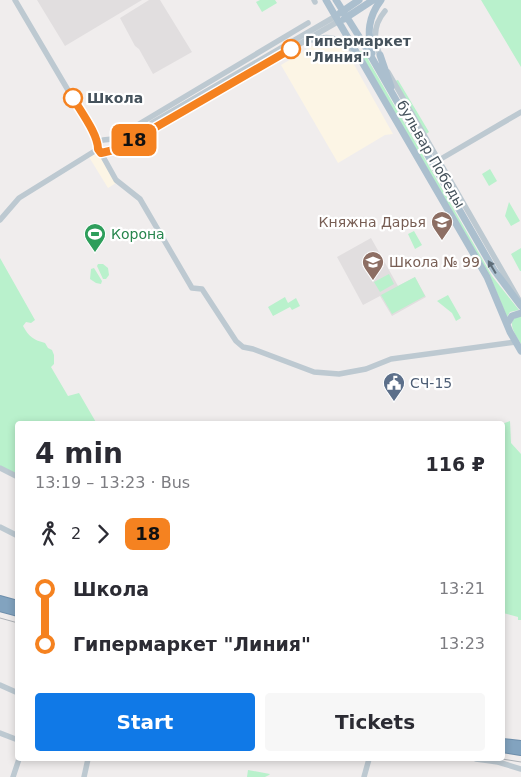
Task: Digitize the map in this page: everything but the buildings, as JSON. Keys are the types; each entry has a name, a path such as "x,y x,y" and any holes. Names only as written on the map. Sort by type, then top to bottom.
{"highway":[{"path":"0,600 15,604"},
{"path":"0,607 15,611"},
{"path":"505,743 521,745"},
{"path":"505,748 521,751"}],"main road":[{"name":"бульвар Победы","path":"326,0 487,277 521,351"},
{"name":"бульвар Победы","path":"336,0 494,270 521,305"},
{"path":"345,14 359,0"},
{"path":"337,19 373,0"},
{"path":"380,75 368,36 372,16 381,0"},
{"path":"380,56 396,102"},
{"path":"507,324 512,316 521,312"}],"street":[{"path":"15,0 116,180 140,199 192,288 202,289 236,341 242,347 254,349 314,372 339,374 366,369 390,359 516,342"},
{"path":"385,11 379,18 375,30 375,44 380,56 516,292 521,305"},
{"path":"99,148 118,149 252,68 303,42 337,19"},
{"path":"0,220 19,198 99,148 103,140 132,137 152,123 337,19"},
{"path":"119,138 308,23"},
{"path":"303,42 324,37 335,38 349,46 362,61"},
{"path":"439,160 521,112"},
{"path":"118,149 122,143 119,138"},
{"path":"0,468 15,476"},
{"path":"0,527 15,534"},
{"path":"0,686 15,692"},
{"path":"0,734 15,739"},
{"path":"13,777 18,761"},
{"path":"84,777 88,761"},
{"path":"364,777 368,761"},
{"path":"491,761 521,769"}],"shaded area":[{"path":"37,0 142,0 65,46"},
{"path":"149,0 160,0 192,52 153,74 120,18"},
{"path":"328,42 339,45 347,52 393,134 385,135 338,163 281,65 316,44"},
{"path":"98,151 116,183 108,188 89,157"},
{"name":"Школа № 99","path":"371,238 398,286 415,277 426,297 392,316 380,296 363,305 337,257"}],"green space":[{"path":"260,0 275,0 277,3 262,12 256,2"},
{"path":"481,0 521,0 521,67"},
{"path":"359,51 364,51 492,276 519,310 510,312 507,317 490,276"},
{"path":"398,80 429,132 426,134 395,81"},
{"path":"490,169 497,181 489,186 482,174"},
{"path":"509,202 520,221 511,226 505,216"},
{"path":"414,231 422,245 415,249 408,234"},
{"path":"521,248 521,271 520,271 511,254"},
{"path":"0,258 35,320 31,323 26,322 23,326 27,333 32,338 45,343 52,350 54,364 51,367 68,396 79,393 95,421 15,421 15,476 0,468"},
{"path":"98,264 103,264 108,268 109,275 106,279 103,279 97,266"},
{"path":"94,268 102,281 101,284 90,279 91,269"},
{"path":"389,274 394,284 380,292 374,282"},
{"path":"415,277 425,296 392,314 381,295"},
{"path":"448,295 461,318 456,321 452,313 437,301"},
{"path":"285,297 288,303 296,298 300,306 292,310 290,307 273,316 268,307"},
{"path":"521,316 521,344 512,324 513,320"},
{"path":"510,421 511,443 521,454 521,620 518,620 518,617 505,614 505,423"},
{"path":"248,770 270,774 265,777 247,777"}],"railway":[{"path":"0,618 15,622"},
{"path":"505,759 521,762"}],"bus line":[{"name":"18","path":"73,98 95,136 98,149 101,153 104,153 118,149 291,49"}],"place":[{"name":"Гипермаркет \"Линия\"","path":"291,49"},
{"name":"Школа","path":"73,98"},
{"name":"Княжна Дарья","path":"442,241"},
{"name":"Корона","path":"95,253"},
{"name":"Школа № 99","path":"373,281"},
{"name":"СЧ-15","path":"394,402"}]}
